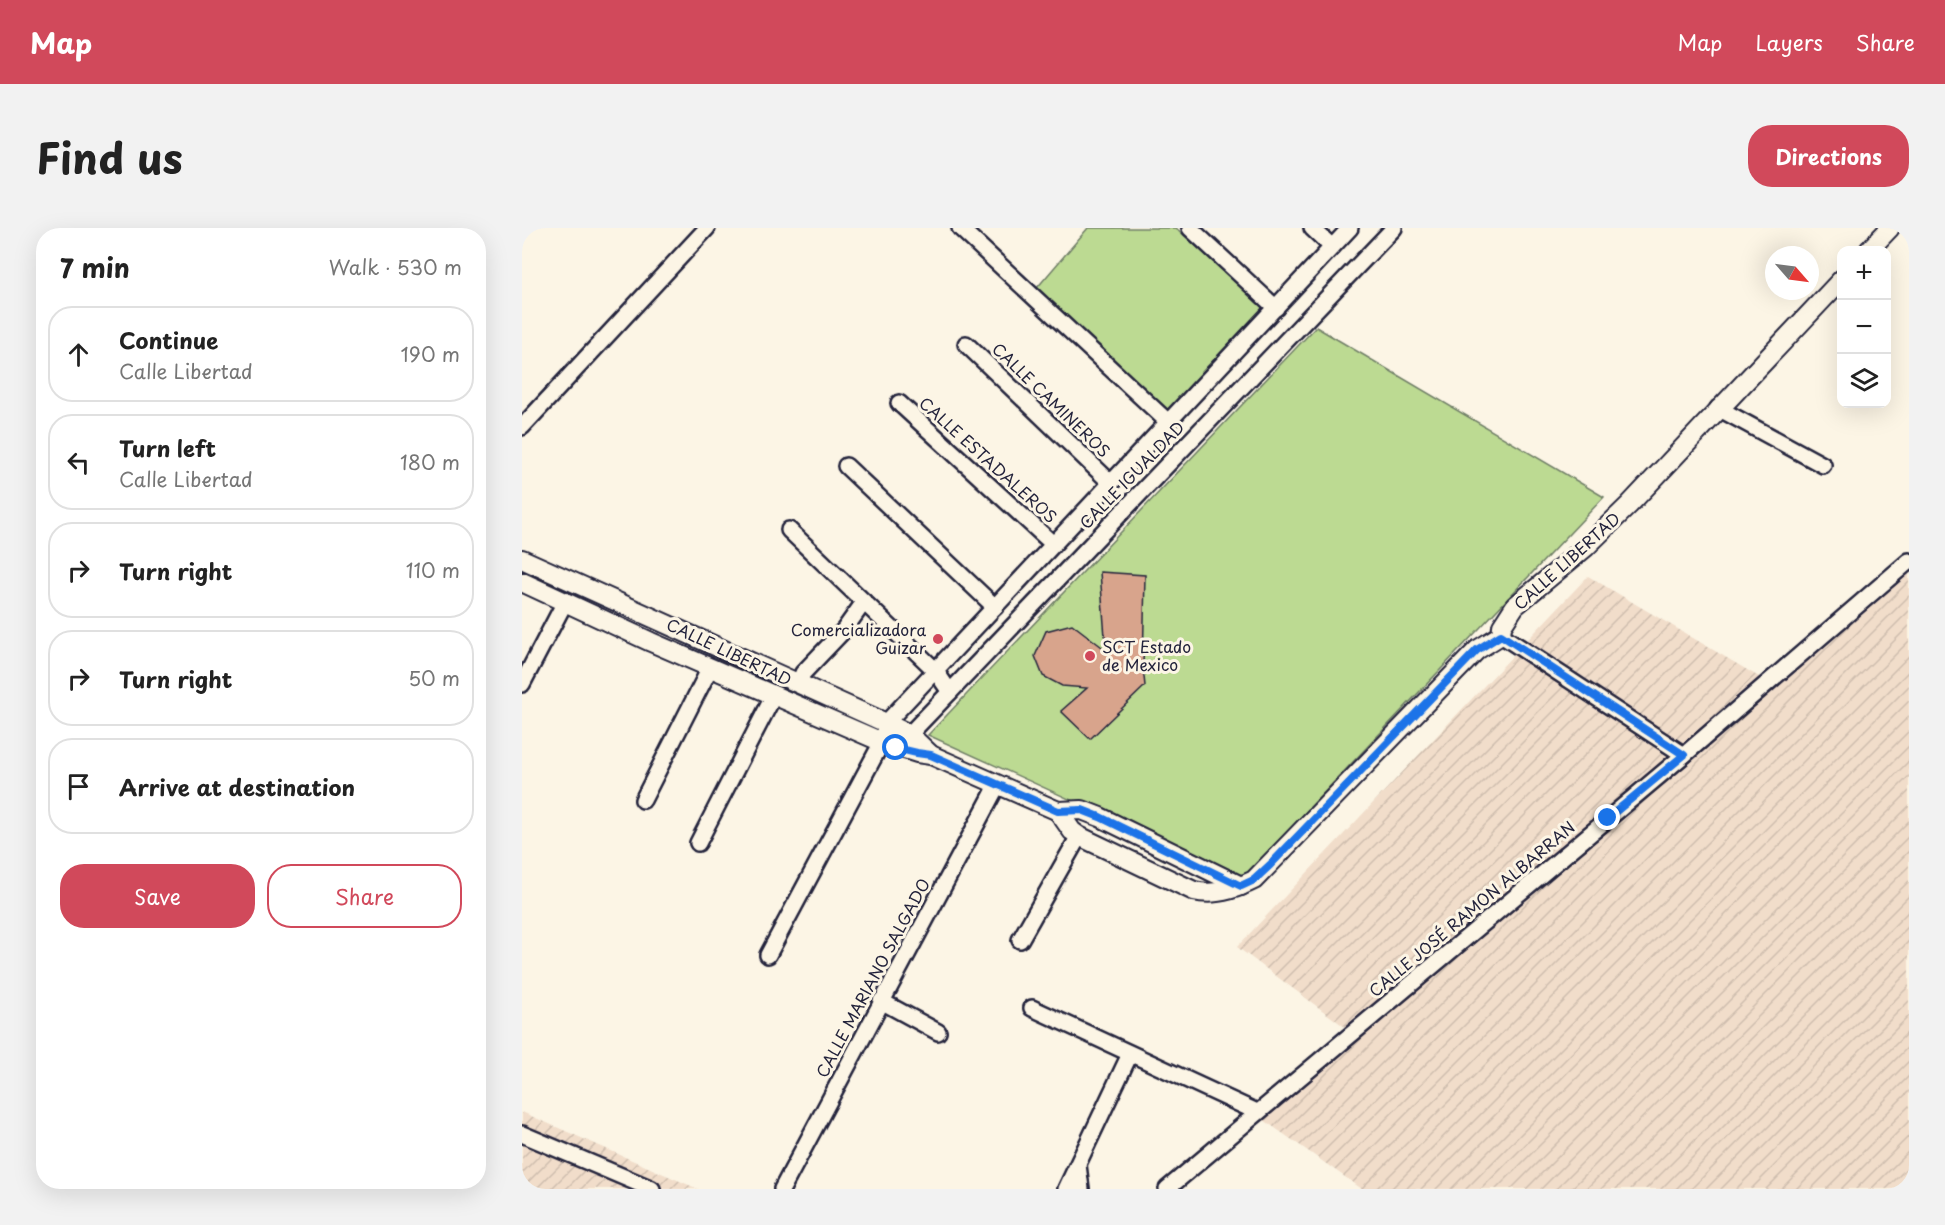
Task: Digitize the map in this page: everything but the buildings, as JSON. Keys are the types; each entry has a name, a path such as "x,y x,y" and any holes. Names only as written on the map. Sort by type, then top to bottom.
{"main road":[{"path":"1873,246 1890,228"},
{"name":"CALLE LIBERTAD","path":"1058,811 1072,831 1079,836 1194,891 1210,892 1241,886 1254,880 1477,650 1501,635 1502,626 1515,606 1586,547 1629,505 1837,284"},
{"name":"CALLE LIBERTAD","path":"522,559 589,587 909,734 931,755"},
{"name":"CALLE LIBERTAD","path":"522,582 710,668 889,745 931,755 1058,811 1082,810 1100,817 1241,886"}],"street":[{"path":"522,427 707,228"},
{"path":"960,228 1168,422"},
{"path":"1190,228 1276,308"},
{"path":"1312,228 1332,247"},
{"name":"CALLE IGUALDAD","path":"886,723 1350,228"},
{"name":"CALLE IGUALDAD","path":"889,745 909,734 1394,228"},
{"name":"CALLE CAMINEROS","path":"966,344 1111,483"},
{"name":"CALLE ESTADALEROS","path":"899,403 1053,544"},
{"path":"1718,408 1823,465"},
{"path":"846,466 995,607"},
{"path":"789,530 935,670 950,692"},
{"name":"CALLE JOSÉ RAMON ALBARRAN","path":"1167,1189 1684,755 1909,561"},
{"path":"522,684 565,602"},
{"path":"798,684 803,673 844,630 864,602"},
{"path":"1501,635 1684,755"},
{"path":"643,800 710,668"},
{"path":"698,843 774,695"},
{"path":"768,955 889,745 886,723"},
{"name":"CALLE MARIANO SALGADO","path":"782,1189 998,784"},
{"path":"1020,940 1079,836"},
{"path":"881,1001 938,1032"},
{"path":"1032,1008 1257,1112"},
{"path":"1066,1189 1130,1054"},
{"path":"522,1134 652,1189"},
{"path":"1078,1165 1081,1189"}],"shaded area":[{"path":"1909,571 1909,1189 1362,1189 1261,1118 1357,1036 1237,947 1588,576 1776,687"},
{"path":"522,1112 698,1189 522,1189"}],"green space":[{"path":"1088,228 1176,228 1270,313 1169,420 1036,289"},
{"path":"1316,327 1604,497 1243,878 928,735"}],"place":[{"name":"Comercializadora Guizar","path":"938,639"},
{"name":"SCT Estado de Mexico","path":"1090,656"}],"route":[{"path":"896,748 931,755 1058,811 1082,810 1100,817 1241,886 1262,873 1477,650 1501,635 1684,755 1608,818"}]}
